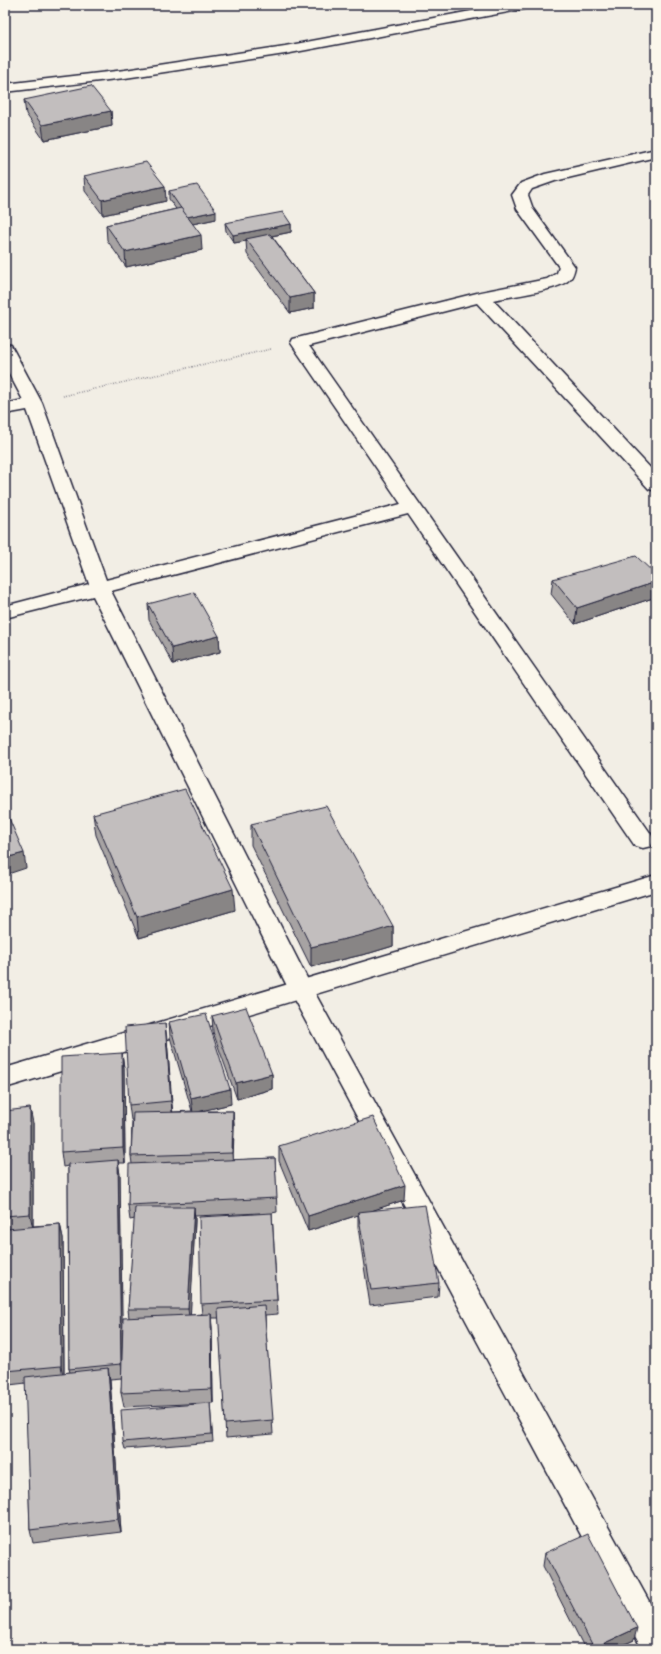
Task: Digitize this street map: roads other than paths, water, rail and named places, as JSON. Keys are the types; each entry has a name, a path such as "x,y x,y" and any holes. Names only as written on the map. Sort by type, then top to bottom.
{"street":[{"path":"5,88 125,74 285,50 524,5"},
{"path":"643,840 299,343 481,297 552,283 564,276 567,267 525,208 520,194 526,186 550,177 656,153"},
{"path":"481,297 656,485"},
{"path":"5,349 33,403 104,600 301,990 656,1644"},
{"path":"5,409 33,403"},
{"path":"5,612 412,507"},
{"path":"5,1078 656,883"}]}
